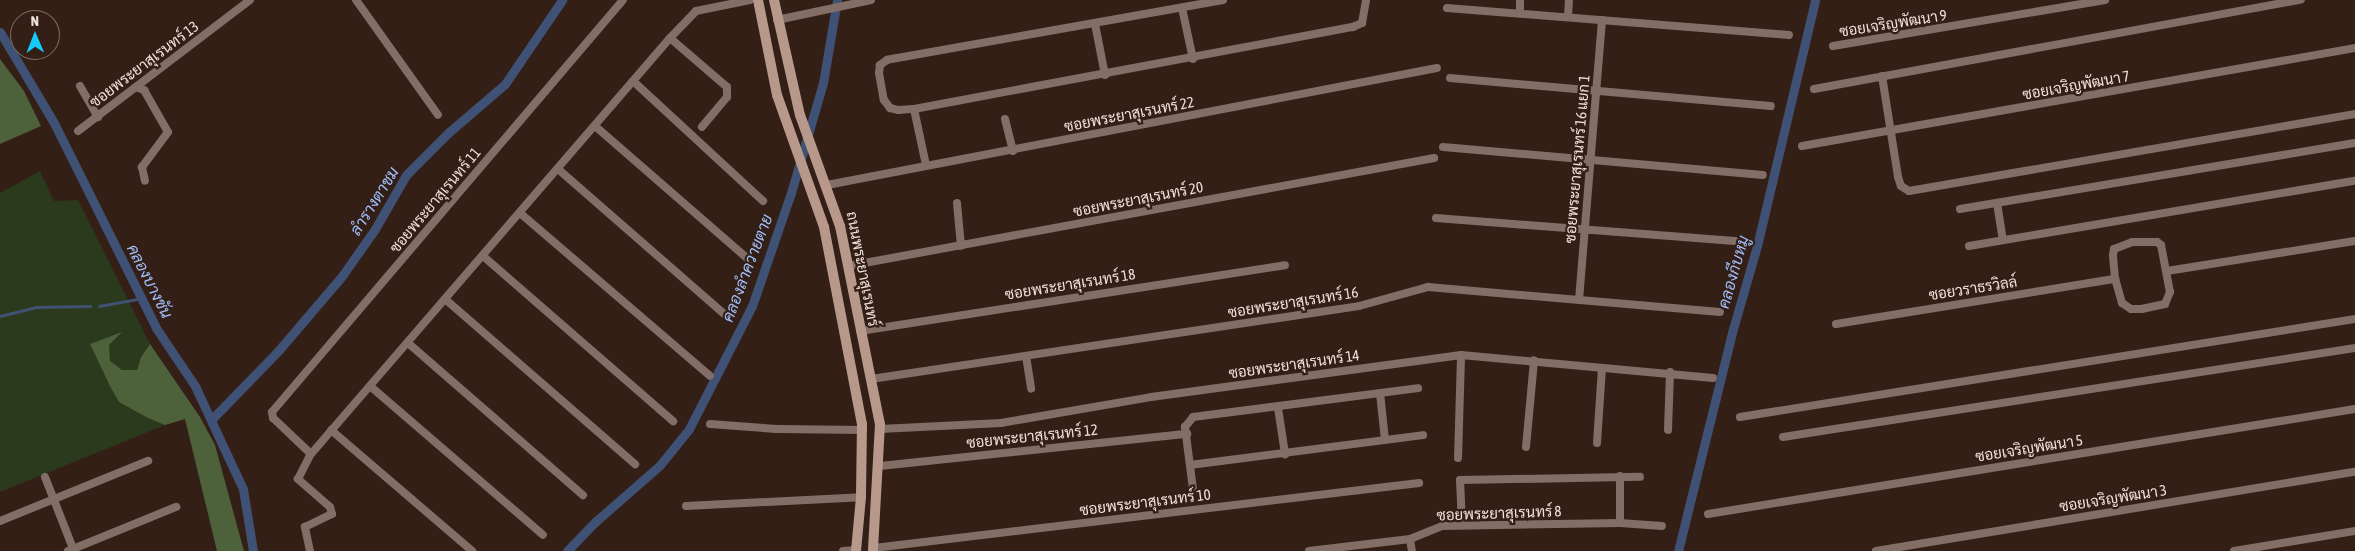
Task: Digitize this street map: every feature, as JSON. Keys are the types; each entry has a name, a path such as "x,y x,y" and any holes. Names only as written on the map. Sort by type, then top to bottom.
{"street":[{"name":"ซอยพระยาสุเรนทร์ 13","path":"78,131 250,0"},
{"path":"356,0 438,115"},
{"name":"ซอยพระยาสุเรนทร์ 11","path":"311,454 273,418 272,412 623,0"},
{"path":"310,551 305,528 332,514 330,508 298,479 311,454 670,38 696,11 750,0"},
{"name":"ถนนพระยาสุเรนทร์","path":"758,0 786,123 824,227 863,430 861,498 856,550"},
{"name":"ถนนพระยาสุเรนทร์","path":"774,0 777,20 800,114 838,218 871,379 880,429 880,466 874,549"},
{"path":"777,20 872,0"},
{"path":"1222,0 887,60 880,65 879,73 884,100 890,108 898,110 914,109 1193,59 1353,27 1362,23 1366,0"},
{"path":"1520,0 1520,14"},
{"path":"1568,18 1569,0"},
{"name":"ซอยเจริญพัฒนา 9","path":"1833,46 2105,0"},
{"path":"1814,89 2301,0"},
{"path":"1182,8 1193,59"},
{"path":"1446,8 1789,35"},
{"name":"ซอยพระยาสุเรนทร์ 16 แยก 1","path":"1579,300 1602,20"},
{"path":"1095,24 1105,74"},
{"path":"670,38 727,87 727,97 702,127"},
{"name":"ซอยเจริญพัฒนา 7","path":"1802,146 1891,132 2355,48"},
{"name":"ซอยพระยาสุเรนทร์ 22","path":"826,182 1013,151 1437,68"},
{"path":"1882,76 1898,177 1901,186 1909,191 2355,114"},
{"path":"1450,78 1597,89 1771,106"},
{"path":"633,81 763,201"},
{"path":"80,86 98,117"},
{"path":"136,87 144,90 168,128 168,137 142,167 145,181"},
{"path":"914,109 926,165"},
{"path":"1006,119 1013,151"},
{"path":"595,126 750,260"},
{"path":"1960,209 2355,143"},
{"path":"1443,147 1764,175"},
{"name":"ซอยพระยาสุเรนทร์ 20","path":"848,266 1434,158"},
{"path":"558,169 730,318"},
{"path":"1969,246 2355,181"},
{"path":"958,203 961,246"},
{"path":"1996,203 2003,240"},
{"path":"520,213 710,376"},
{"path":"1436,218 1738,241"},
{"path":"2152,241 2161,245 2167,271 2168,301 2142,309 2131,309 2122,302 2115,280 2114,249 2132,242 2152,241"},
{"path":"2167,271 2355,241"},
{"path":"483,256 673,421"},
{"name":"ซอยพระยาสุเรนทร์ 18","path":"860,331 1285,265"},
{"name":"ซอยวราธรวิลล์","path":"1836,324 2115,280"},
{"name":"ซอยพระยาสุเรนทร์ 16","path":"871,379 1358,306 1419,288 1720,312"},
{"path":"445,300 635,464"},
{"path":"1740,417 2355,319"},
{"path":"408,343 583,495"},
{"path":"1783,437 2355,348"},
{"path":"1026,356 1031,389"},
{"path":"1458,458 1461,356"},
{"name":"ซอยพระยาสุเรนทร์ 14","path":"880,429 1001,423 1151,397 1461,356 1534,360 1602,368 1670,372 1713,378"},
{"path":"1526,447 1534,360"},
{"path":"1597,443 1602,368"},
{"path":"1668,430 1670,372"},
{"path":"370,386 543,535"},
{"path":"1193,489 1187,422 1193,417 1278,408 1418,388"},
{"path":"1380,393 1385,440"},
{"path":"1278,408 1285,454"},
{"name":"ซอยเจริญพัฒนา 5","path":"1708,514 2355,409"},
{"path":"710,424 777,429 863,430"},
{"path":"331,430 472,551"},
{"name":"ซอยพระยาสุเรนทร์ 12","path":"880,466 1187,434"},
{"path":"1190,465 1423,435"},
{"path":"0,521 148,461"},
{"name":"ซอยเจริญพัฒนา 3","path":"1876,551 2355,472"},
{"path":"1620,476 1620,523"},
{"path":"45,477 72,550 176,507"},
{"path":"1462,525 1460,480 1640,477"},
{"name":"ซอยพระยาสุเรนทร์ 10","path":"874,549 1418,484"},
{"path":"686,506 861,498"},
{"name":"ซอยพระยาสุเรนทร์ 8","path":"1309,551 1354,548 1410,539 1433,528 1462,525 1620,523 1662,526"},
{"path":"2234,551 2355,531"},
{"path":"1410,539 1412,551"},
{"path":"843,551 874,549"}],"green space":[{"path":"0,59 24,91 41,126 0,144"},
{"path":"40,171 54,201 78,200 150,344 141,357 137,370 121,370 109,361 109,345 121,333 91,344 119,402 165,425 0,492 0,193"},
{"path":"122,332 109,345 110,361 122,370 137,370 141,357 150,344 200,417 215,445 244,551 217,551 185,419 165,425 148,418 119,402 111,388 90,344"}],"waterway":[{"name":"ลำรางตาชม","path":"211,420 278,351 342,276 375,229 406,175 448,133 505,84 562,0"},
{"name":"คลองลำควายตาย","path":"567,551 595,522 660,465 689,429 752,306 791,193 823,83 837,0"},
{"name":"คลองกีบหมู","path":"1678,551 1733,329 1757,246 1815,0"},
{"name":"คลองบางชัน","path":"0,32 54,123 156,328 195,386 243,489 253,551"},
{"path":"99,306 143,298"},
{"path":"0,316 36,307 90,306"}]}
